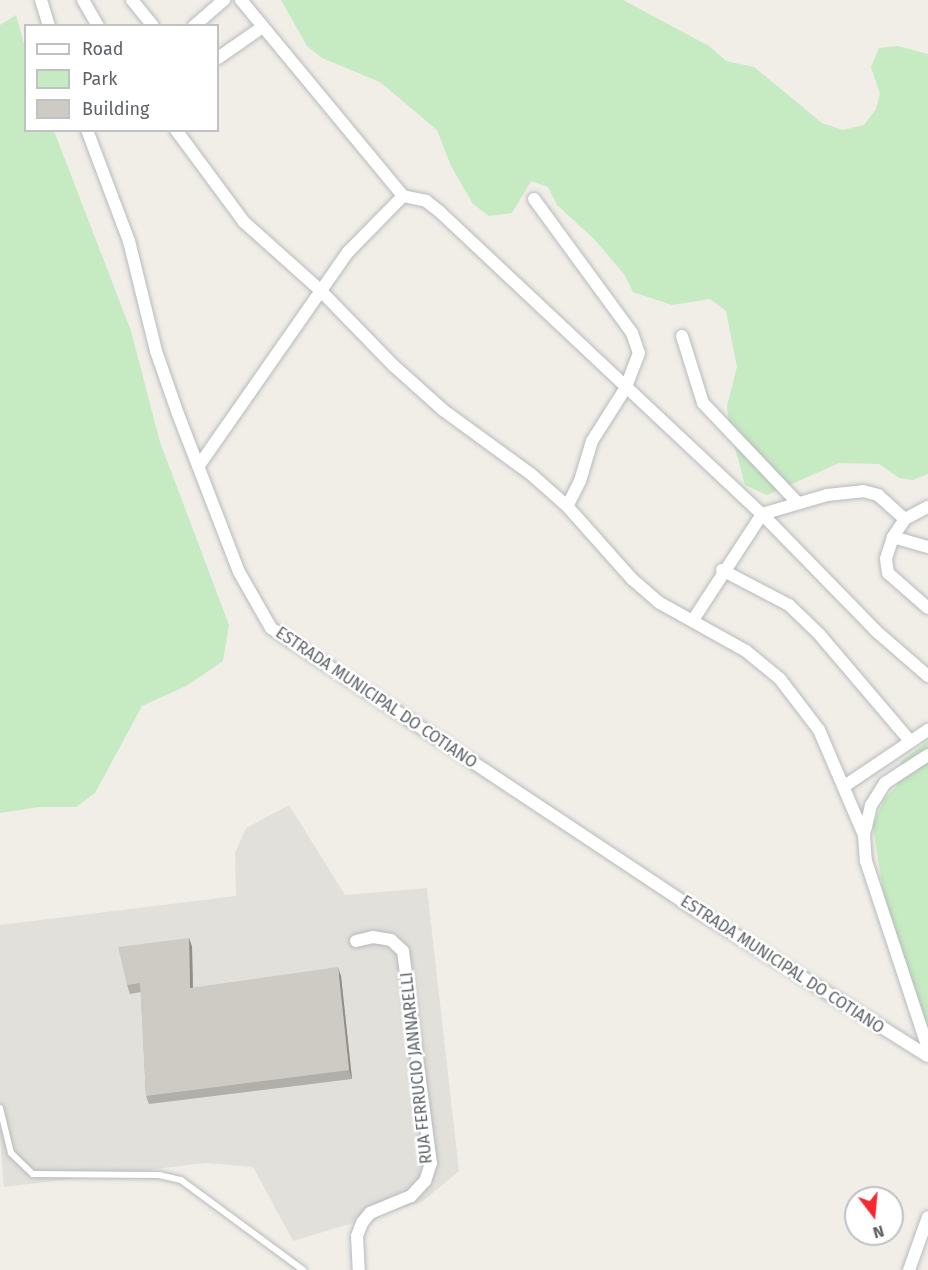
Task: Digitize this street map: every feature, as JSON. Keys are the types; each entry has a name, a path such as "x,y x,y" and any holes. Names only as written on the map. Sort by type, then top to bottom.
{"street":[{"path":"41,0 48,24"},
{"path":"82,0 97,24"},
{"path":"132,0 151,24"},
{"path":"196,24 224,0"},
{"path":"241,0 261,28 403,196 426,201 440,212 625,389 762,514 876,631 928,676"},
{"path":"219,57 261,28"},
{"name":"ESTRADA MUNICIPAL DO COTIANO","path":"88,132 129,242 156,351 254,605 287,642 683,902 928,1056"},
{"path":"177,132 244,222 320,290 443,410 532,475 567,506 632,579 660,603 746,651 780,679 814,722 846,785 864,835 866,861 928,1049"},
{"path":"200,464 348,252 403,196"},
{"path":"534,199 637,344 637,363 625,389 591,441 580,481 567,506"},
{"path":"682,336 703,403 797,502"},
{"path":"693,620 722,570 762,514 797,502 863,491 878,495 905,519"},
{"path":"928,507 905,519 893,537 886,559 888,573 928,609"},
{"path":"893,537 928,547"},
{"path":"722,570 789,605 819,634 910,741"},
{"path":"846,785 928,730"},
{"path":"864,835 871,805 885,783 928,755"},
{"name":"RUA FERRUCIO JANNARELLI","path":"356,941 373,937 391,940 403,951 431,1163 425,1181 411,1196 370,1213 362,1223 357,1236 359,1270"},
{"path":"909,1270 928,1217"}],"lane":[{"path":"0,1108 11,1153 33,1174 159,1175 181,1180 303,1270"}],"shaded area":[{"path":"289,805 345,895 427,888 459,1171 422,1202 293,1241 253,1167 206,1163 4,1187 0,1136 0,925 236,896 235,853 246,828"}],"green space":[{"path":"281,0 623,0 709,46 726,61 754,67 822,123 843,130 864,125 876,109 880,94 871,67 879,48 898,46 928,54 928,474 913,480 899,478 879,464 839,463 767,495 745,485 729,425 727,406 737,367 726,311 710,299 672,305 633,292 624,274 594,239 557,205 548,187 531,181 512,213 489,216 473,204 451,166 437,130 380,82 322,58 307,46"},
{"path":"16,15 24,43 24,132 54,132 131,331 160,442 229,625 223,661 186,686 142,706 95,793 76,807 39,807 0,813 0,25"},
{"path":"928,741 928,1030 886,912 873,825 884,799 897,786 901,761"}],"building":[{"path":"189,938 190,988 338,967 349,1070 146,1096 140,983 127,985 118,947"}]}
